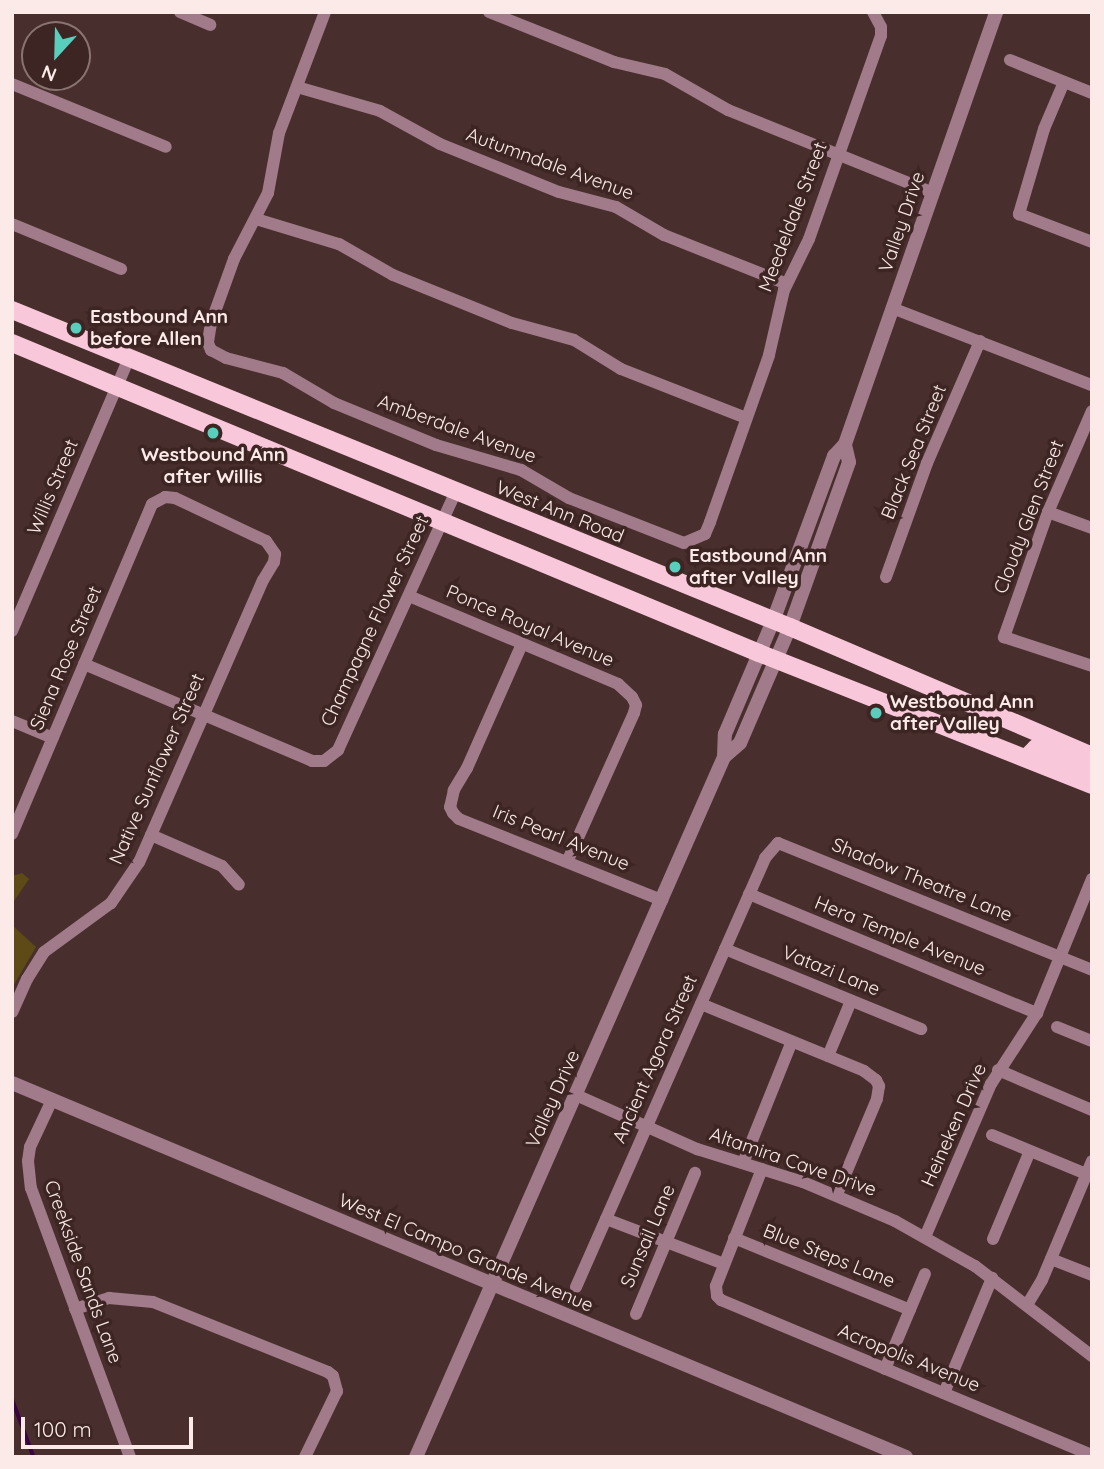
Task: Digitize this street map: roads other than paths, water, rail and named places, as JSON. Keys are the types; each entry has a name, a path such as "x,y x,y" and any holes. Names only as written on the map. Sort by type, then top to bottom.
{"main road":[{"name":"West Ann Road","path":"12,310 790,628 1092,756"},
{"path":"12,343 776,660 1027,757 1092,785"},
{"path":"1027,757 1036,748 1042,749 1092,768"}],"street":[{"path":"180,12 211,25"},
{"path":"325,12 279,133 268,193 256,219 282,229 321,237 401,279 512,323 574,340 621,369 746,418"},
{"path":"489,12 614,62 665,74 728,110 933,193"},
{"name":"Valley Drive","path":"416,1457 724,757 725,734 773,621 834,456 845,444 996,12"},
{"name":"Meedeldale Street","path":"692,542 705,534 769,355 787,284 809,239 881,36 876,16"},
{"path":"1010,60 1092,93"},
{"path":"1064,82 1044,130 1019,214 1092,242"},
{"path":"12,84 166,147"},
{"name":"Autumndale Avenue","path":"297,86 390,115 440,144 559,192 616,207 664,234 787,284"},
{"name":"Amberdale Avenue","path":"256,219 234,259 211,323 208,343 211,350 226,358 284,373 334,403 436,445 521,470 569,498 675,542 692,542"},
{"path":"12,224 121,269"},
{"path":"892,308 1092,385"},
{"name":"Black Sea Street","path":"886,577 927,463 980,341"},
{"name":"Willis Street","path":"12,631 129,358"},
{"name":"Cloudy Glen Street","path":"1092,411 1048,512 1004,637 1092,666"},
{"name":"Valley Drive","path":"724,757 740,743 790,628 849,462 845,444"},
{"name":"Champagne Flower Street","path":"203,714 312,761 324,761 338,750 455,493"},
{"name":"Native Sunflower Street","path":"12,1012 27,978 44,952 111,903 132,873 274,562 273,548 257,535 175,498 164,497 158,500"},
{"name":"Siena Rose Street","path":"12,834 147,512 158,500"},
{"path":"1048,512 1092,528"},
{"name":"Ponce Royal Avenue","path":"409,596 618,684 632,697 636,705 630,723 567,862"},
{"name":"Iris Pearl Avenue","path":"522,644 467,768 454,790 450,807 459,819 662,900"},
{"path":"84,664 203,714"},
{"path":"12,721 53,738"},
{"path":"151,835 222,866 239,885"},
{"name":"Shadow Theatre Lane","path":"771,848 778,843 785,844 1092,970"},
{"name":"Ancient Agora Street","path":"576,1287 771,848"},
{"name":"Heineken Drive","path":"925,1237 998,1070 1037,1013 1092,879"},
{"name":"Hera Temple Avenue","path":"749,894 1037,1013"},
{"name":"Vatazi Lane","path":"725,949 921,1029"},
{"path":"828,1056 851,1001"},
{"path":"701,1004 828,1056 876,1080 879,1086 877,1099 837,1194"},
{"path":"1057,1027 1092,1041"},
{"path":"743,1163 792,1041"},
{"path":"998,1070 1092,1110"},
{"name":"West El Campo Grande Avenue","path":"12,1083 906,1457"},
{"name":"Altamira Cave Drive","path":"576,1095 697,1149 837,1194 925,1237 992,1278 1092,1356"},
{"name":"Creekside Sands Lane","path":"52,1100 30,1147 28,1174 130,1457"},
{"path":"992,1135 1086,1174"},
{"path":"993,1239 1030,1151"},
{"path":"1027,1306 1051,1259 1092,1161"},
{"path":"606,1219 724,1264 762,1169"},
{"name":"Sunsail Lane","path":"636,1314 695,1173"},
{"name":"Blue Steps Lane","path":"734,1238 910,1310"},
{"path":"1051,1259 1092,1275"},
{"name":"Acropolis Avenue","path":"724,1264 716,1291 721,1300 1092,1455"},
{"path":"885,1369 925,1274"},
{"path":"944,1393 992,1278"},
{"path":"75,1309 109,1298 153,1302 322,1368 333,1376 337,1384 334,1399 306,1457"}],"waterway":[{"path":"12,1398 34,1457"}],"place":[{"name":"Eastbound Ann before Allen","path":"76,328"},
{"name":"Westbound Ann after Willis","path":"213,433"},
{"name":"Eastbound Ann after Valley","path":"675,567"},
{"name":"Westbound Ann after Valley","path":"876,713"}]}
